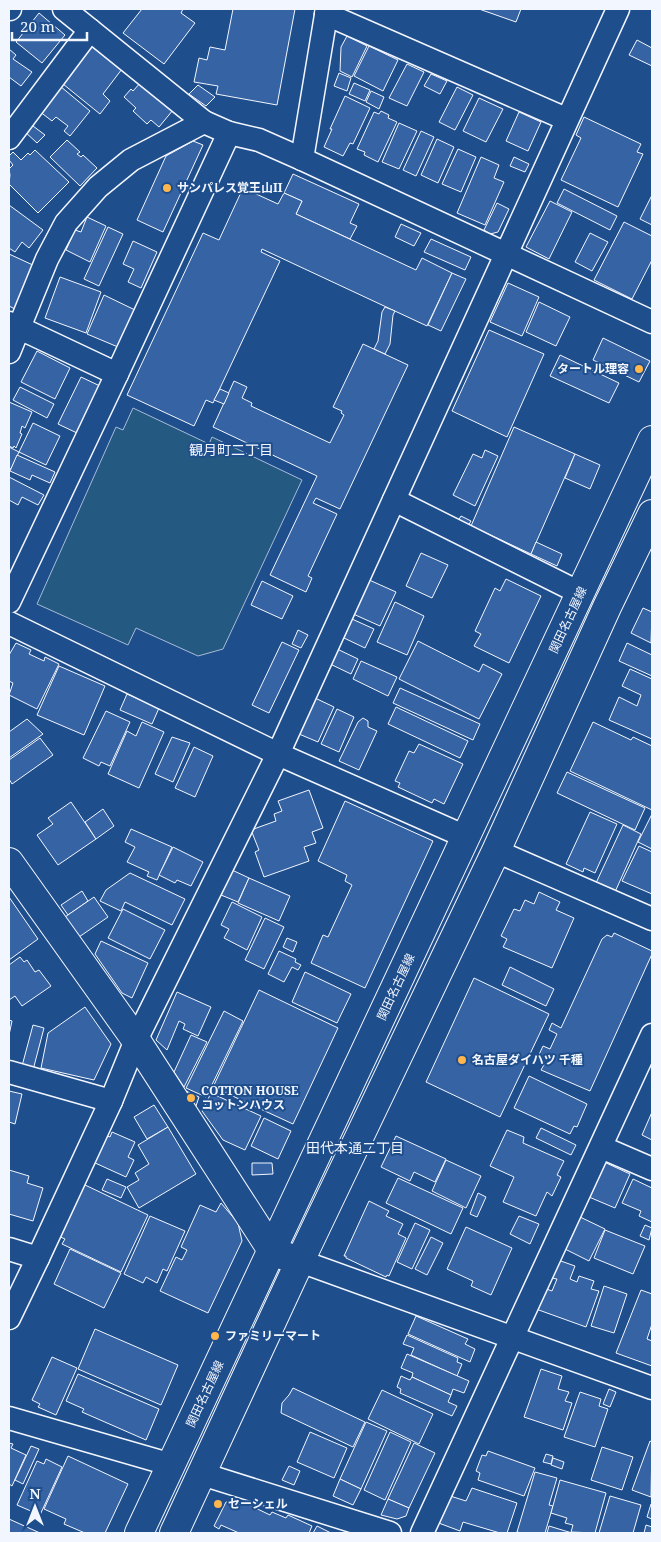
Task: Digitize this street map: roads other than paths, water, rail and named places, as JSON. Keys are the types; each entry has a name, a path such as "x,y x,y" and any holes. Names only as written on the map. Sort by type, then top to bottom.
{"main road":[{"name":"関田名古屋線","path":"139,1533 273,1252 652,440"},
{"path":"174,1533 300,1261 496,851 607,607 652,514"},
{"path":"9,862 136,1040 273,1252 300,1261"}],"street":[{"path":"64,9 204,122 229,133 259,140 302,159 652,322"},
{"path":"9,1318 111,1101 136,1040 278,754 566,119 618,9"},
{"path":"302,159 327,11 566,119"},
{"path":"9,138 90,30"},
{"path":"9,352 14,325 66,223 98,186 131,160 204,122"},
{"path":"9,602 229,133"},
{"path":"14,325 117,374"},
{"path":"394,500 580,594"},
{"path":"9,623 278,754 466,837"},
{"path":"496,851 652,919"},
{"path":"422,1533 652,1035"},
{"path":"9,1072 111,1101"},
{"path":"601,1147 652,1169"},
{"path":"9,1249 38,1258"},
{"path":"300,1261 652,1388"},
{"path":"9,1418 172,1465"},
{"path":"202,1474 390,1533"}],"place":[{"name":"サンパレス覚王山II","path":"167,188"},
{"name":"タートル理容","path":"639,369"},
{"name":"名古屋ダイハツ 千種","path":"462,1060"},
{"name":"COTTON HOUSE コットンハウス","path":"191,1098"},
{"name":"ファミリーマート","path":"215,1336"},
{"name":"セーシェル","path":"218,1504"}],"district":[{"name":"観月町二丁目","path":"231,450"},
{"name":"田代本通二丁目","path":"355,1148"}]}
